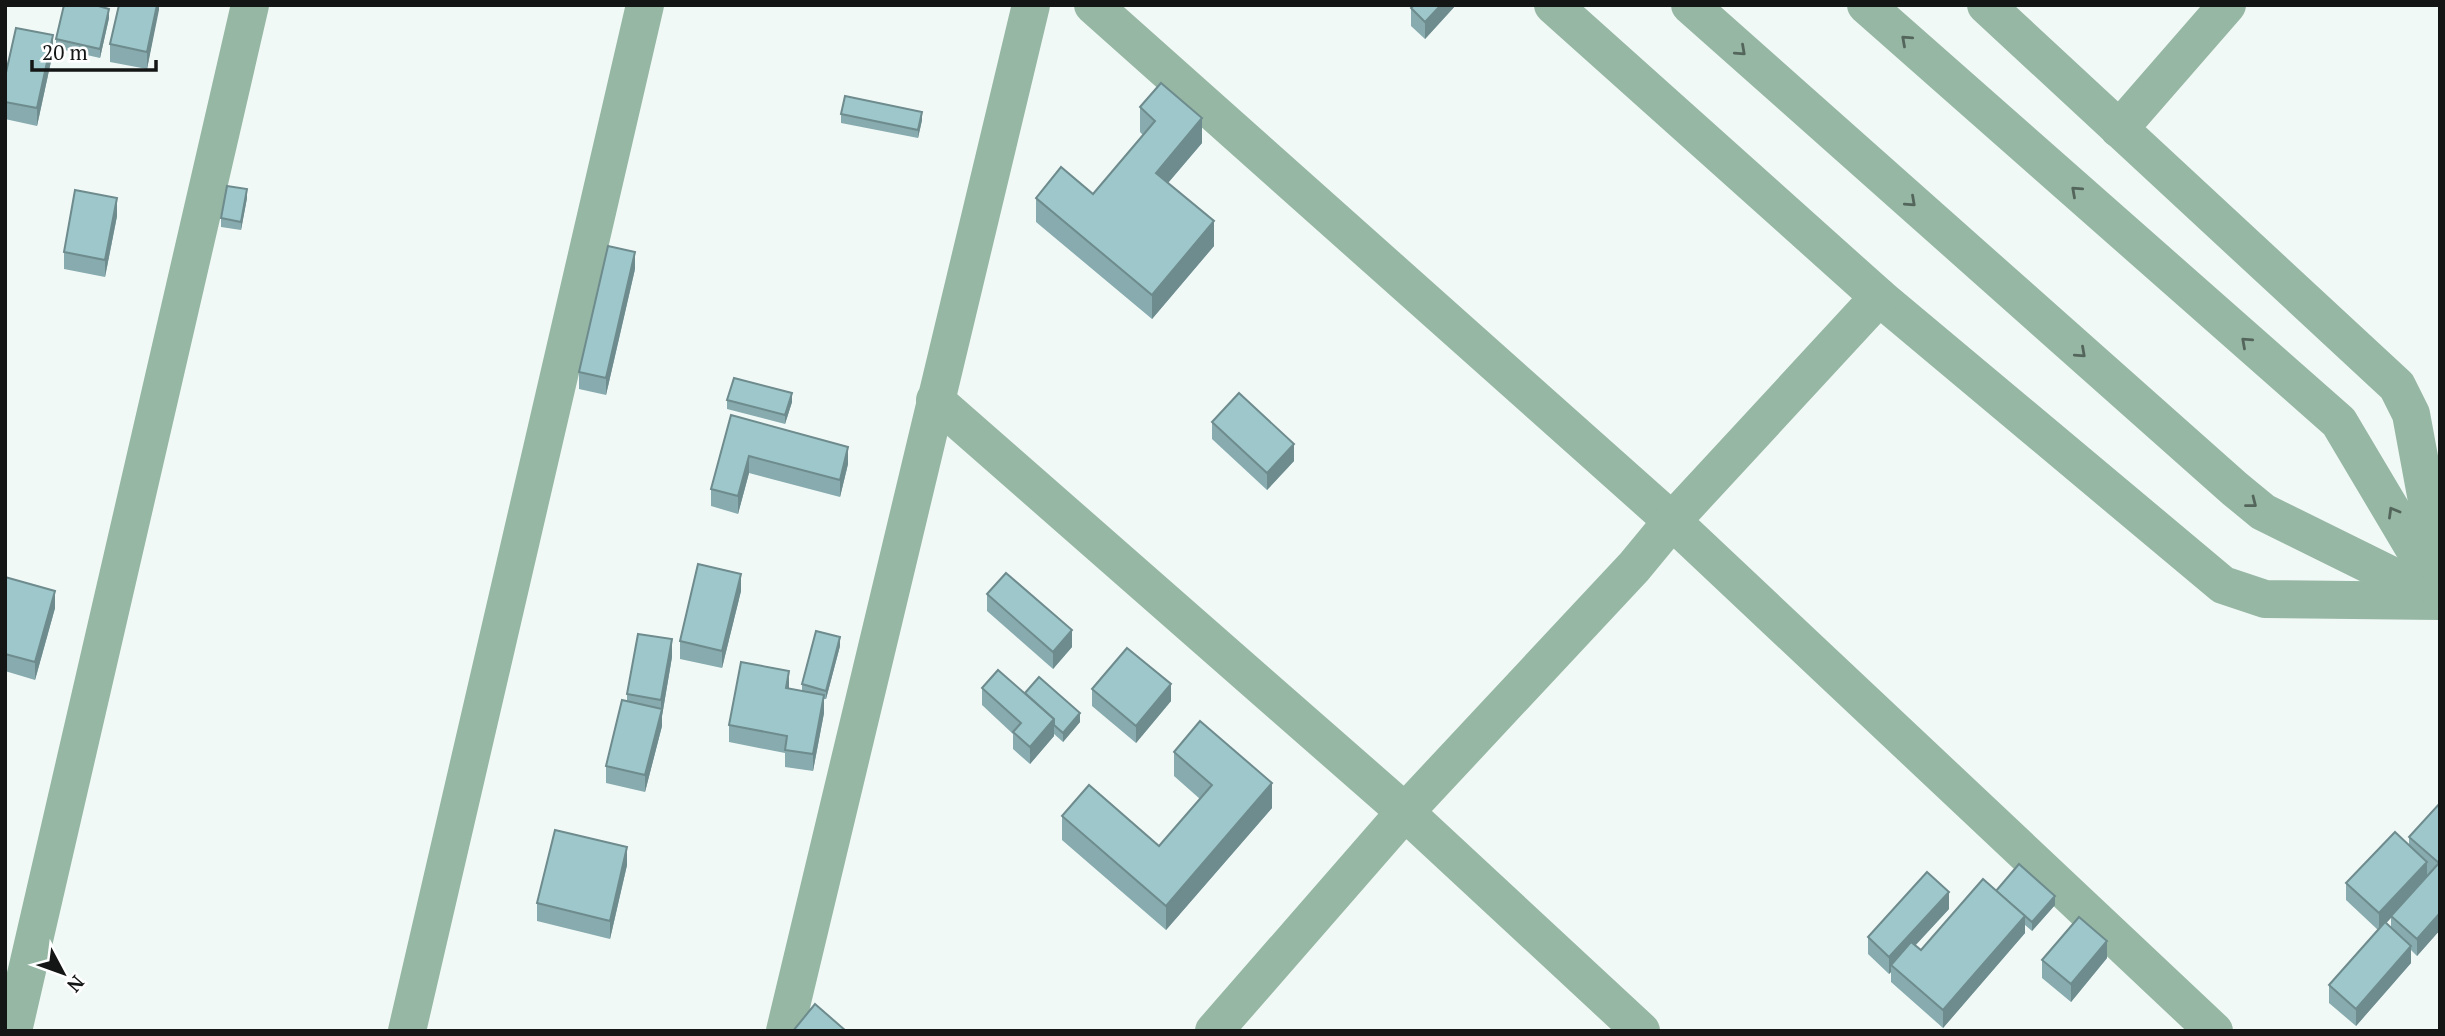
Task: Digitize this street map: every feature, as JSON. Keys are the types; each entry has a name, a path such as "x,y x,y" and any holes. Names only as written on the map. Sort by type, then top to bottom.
{"street":[{"path":"13,1031 250,5"},
{"path":"407,1031 645,5"},
{"path":"785,1031 1031,5"},
{"path":"1093,5 1671,521 2214,1031"},
{"path":"1553,5 1878,297 2223,585 2265,599 2440,600"},
{"path":"1690,5 2254,504 2440,600"},
{"path":"1866,5 2339,422 2440,592"},
{"path":"1986,5 2397,386 2411,414 2440,572"},
{"path":"2119,129 2227,5"},
{"path":"1214,1031 1405,812 1634,567 1671,521 1878,297"},
{"path":"935,400 1405,812 1641,1031"}],"building":[{"path":"64,5 95,5 109,9 100,49 56,39"},
{"path":"119,5 157,5 147,52 110,44"},
{"path":"1414,5 1441,5 1425,22 1411,8"},
{"path":"16,28 53,35 37,108 5,102 5,77"},
{"path":"1161,83 1202,118 1156,173 1214,221 1152,295 1036,198 1061,167 1093,194 1155,121 1140,107"},
{"path":"845,96 922,112 918,130 841,114"},
{"path":"227,186 247,189 241,222 221,218"},
{"path":"75,190 117,198 105,260 64,252"},
{"path":"608,246 635,252 606,378 579,372"},
{"path":"734,378 792,393 785,415 727,400"},
{"path":"1239,393 1294,444 1267,473 1212,422"},
{"path":"731,415 848,447 840,480 749,456 738,496 711,489"},
{"path":"698,564 741,574 722,651 680,641"},
{"path":"1006,573 1072,630 1053,652 987,594"},
{"path":"5,577 55,591 35,662 5,654"},
{"path":"816,631 840,637 826,691 802,684"},
{"path":"638,634 672,639 661,700 627,694"},
{"path":"1127,648 1171,684 1136,726 1092,689"},
{"path":"741,662 789,671 786,688 824,695 813,754 785,750 787,736 729,725"},
{"path":"998,670 1054,719 1030,747 1013,732 1021,723 982,688"},
{"path":"1039,677 1080,713 1063,733 1054,725 1054,719 1025,693"},
{"path":"622,700 662,709 645,775 606,766"},
{"path":"1200,721 1272,783 1166,906 1062,816 1089,785 1159,846 1212,785 1174,752"},
{"path":"2440,803 2440,913 2417,939 2391,916 2439,863 2409,837"},
{"path":"555,830 627,847 610,921 537,903"},
{"path":"2395,832 2427,862 2379,913 2346,883"},
{"path":"2019,864 2055,896 2032,922 1996,891"},
{"path":"1927,872 1949,892 1889,957 1868,937"},
{"path":"1983,879 2025,916 1943,1010 1891,965 1911,942 1921,950"},
{"path":"2079,917 2107,941 2071,984 2042,960"},
{"path":"2385,922 2411,946 2356,1009 2329,985"},
{"path":"815,1004 846,1031 793,1031"}]}
